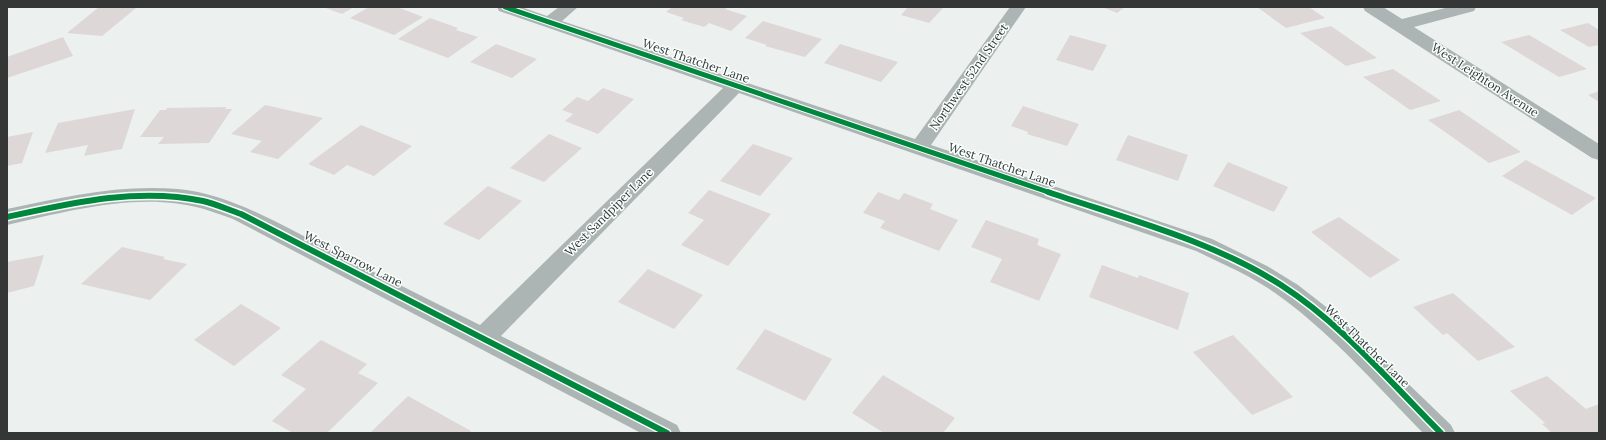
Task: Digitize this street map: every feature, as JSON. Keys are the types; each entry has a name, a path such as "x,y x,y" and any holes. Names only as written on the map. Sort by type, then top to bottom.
{"street":[{"name":"West Thatcher Lane","path":"505,7 1204,245 1247,265 1289,291 1328,321 1441,433"},
{"path":"549,22 570,7"},
{"name":"Northwest 52nd Street","path":"919,148 1018,7"},
{"name":"West Leighton Avenue","path":"1371,7 1599,153"},
{"path":"1400,25 1468,7"},
{"name":"West Sandpiper Lane","path":"483,338 736,86"},
{"name":"West Sparrow Lane","path":"7,217 82,201 136,196 183,198 204,202 241,214 667,433"}],"building":[{"path":"99,7 136,8 102,36 67,33"},
{"path":"323,7 354,7 342,14"},
{"path":"369,7 397,7 423,17 394,35 350,18"},
{"path":"672,7 728,7 725,9 747,16 731,31 709,23 704,27 681,20 684,18 666,12"},
{"path":"908,7 944,7 929,23 901,15"},
{"path":"1102,7 1125,7 1117,13"},
{"path":"1257,7 1309,7 1325,18 1286,28"},
{"path":"430,18 458,28 456,30 478,37 448,58 398,39"},
{"path":"763,21 822,39 805,57 765,46 767,45 745,38"},
{"path":"1588,23 1599,30 1599,45 1589,47 1560,30"},
{"path":"1331,26 1377,58 1346,66 1300,33"},
{"path":"1070,35 1107,45 1093,71 1056,60"},
{"path":"1529,35 1587,69 1559,77 1501,42"},
{"path":"63,37 73,56 7,78 7,57"},
{"path":"496,44 537,59 512,78 470,62"},
{"path":"840,44 898,62 881,82 824,63"},
{"path":"1393,69 1441,101 1410,110 1363,77"},
{"path":"603,88 634,99 598,134 565,121 573,114 562,110 577,97 588,101"},
{"path":"1599,91 1599,102 1588,95"},
{"path":"265,105 323,118 278,159 250,152 262,141 231,134"},
{"path":"1023,106 1079,124 1067,146 1027,134 1028,132 1011,126"},
{"path":"226,107 225,109 232,109 209,143 158,144 164,137 140,137 160,110 166,110 167,108"},
{"path":"135,109 122,149 84,156 88,145 45,153 58,123"},
{"path":"1459,110 1521,152 1489,163 1428,120"},
{"path":"361,125 412,146 374,176 347,165 334,175 308,164"},
{"path":"33,132 22,163 7,166 7,137"},
{"path":"549,134 582,148 544,182 510,168"},
{"path":"1128,135 1188,155 1178,181 1116,160"},
{"path":"753,144 793,158 760,196 720,181"},
{"path":"1526,160 1596,198 1572,215 1502,176"},
{"path":"1228,162 1288,187 1274,212 1213,186"},
{"path":"488,186 522,201 479,240 443,224"},
{"path":"709,190 771,214 728,266 681,245 704,220 688,213"},
{"path":"878,192 899,200 904,193 933,204 930,209 958,220 939,251 880,228 885,221 863,213"},
{"path":"1339,217 1400,260 1370,278 1311,232"},
{"path":"986,220 1039,239 1037,245 1061,254 1039,301 990,282 1002,259 971,247"},
{"path":"122,247 165,257 163,259 187,264 150,300 81,284"},
{"path":"44,255 34,286 7,293 7,262"},
{"path":"1102,265 1138,278 1139,275 1189,293 1178,330 1089,297"},
{"path":"648,269 703,295 674,329 618,302"},
{"path":"1453,293 1515,347 1478,361 1447,333 1443,335 1413,307"},
{"path":"241,304 281,328 234,366 194,340"},
{"path":"765,329 832,359 805,401 736,369"},
{"path":"1233,335 1293,397 1252,415 1193,352"},
{"path":"321,340 367,364 358,373 378,383 327,433 293,433 272,421 306,389 281,375"},
{"path":"883,375 955,418 943,433 884,433 852,413"},
{"path":"1547,376 1586,409 1599,404 1599,433 1552,433 1542,424 1545,423 1510,391"},
{"path":"408,396 471,431 469,433 370,433"}],"cycle path":[{"path":"505,7 1204,245 1269,278 1290,291 1311,307 1368,359 1441,433"},
{"path":"7,217 55,206 105,198 129,196 154,195 179,197 213,204 241,214 667,433"}]}
